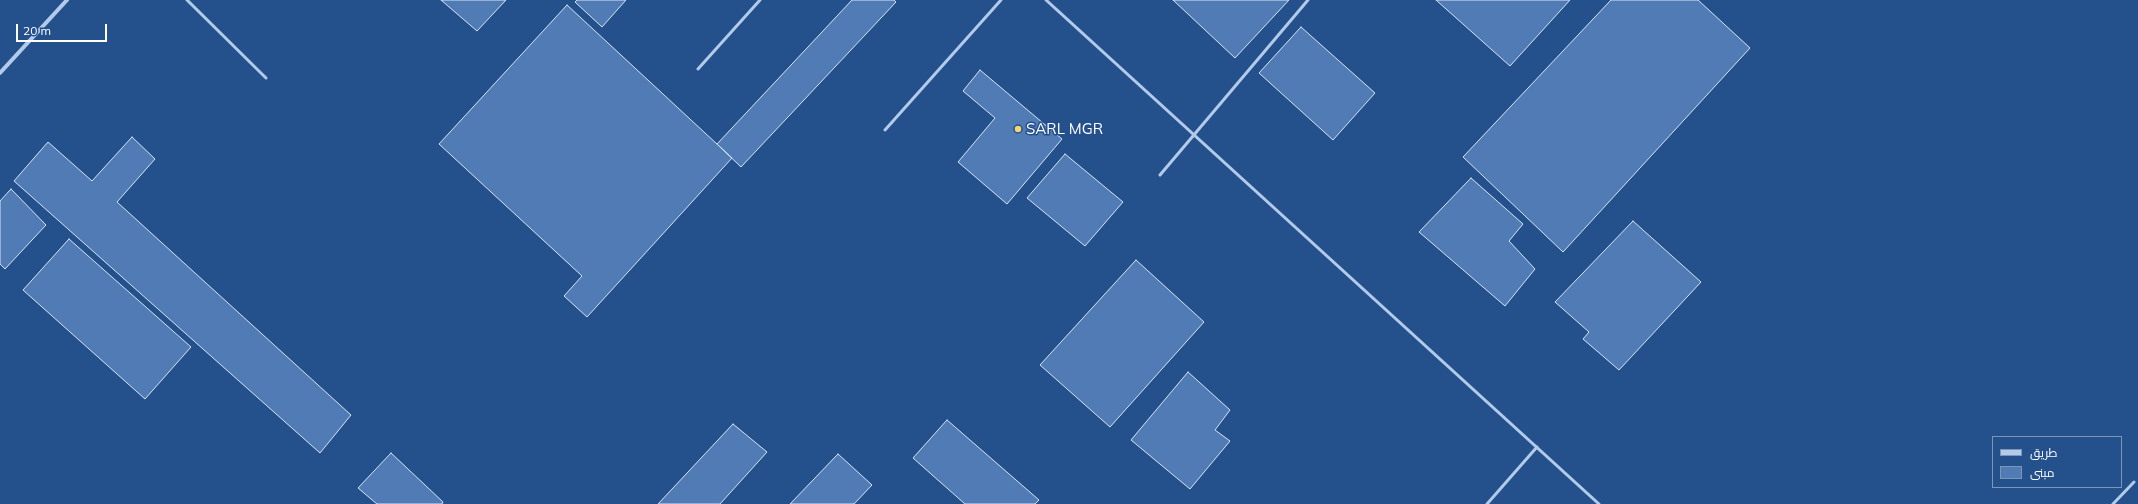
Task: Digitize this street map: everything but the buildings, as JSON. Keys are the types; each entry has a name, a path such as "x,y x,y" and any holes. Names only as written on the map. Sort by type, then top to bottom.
{"street":[{"path":"0,73 67,0"}],"lane":[{"path":"187,0 266,78"},
{"path":"698,68 760,0"},
{"path":"885,130 1001,0"},
{"path":"1046,0 1599,504"},
{"path":"1160,175 1308,0"},
{"path":"1487,504 1537,447"},
{"path":"2114,504 2134,482"}],"place":[{"name":"SARL MGR","path":"1018,129"}]}
